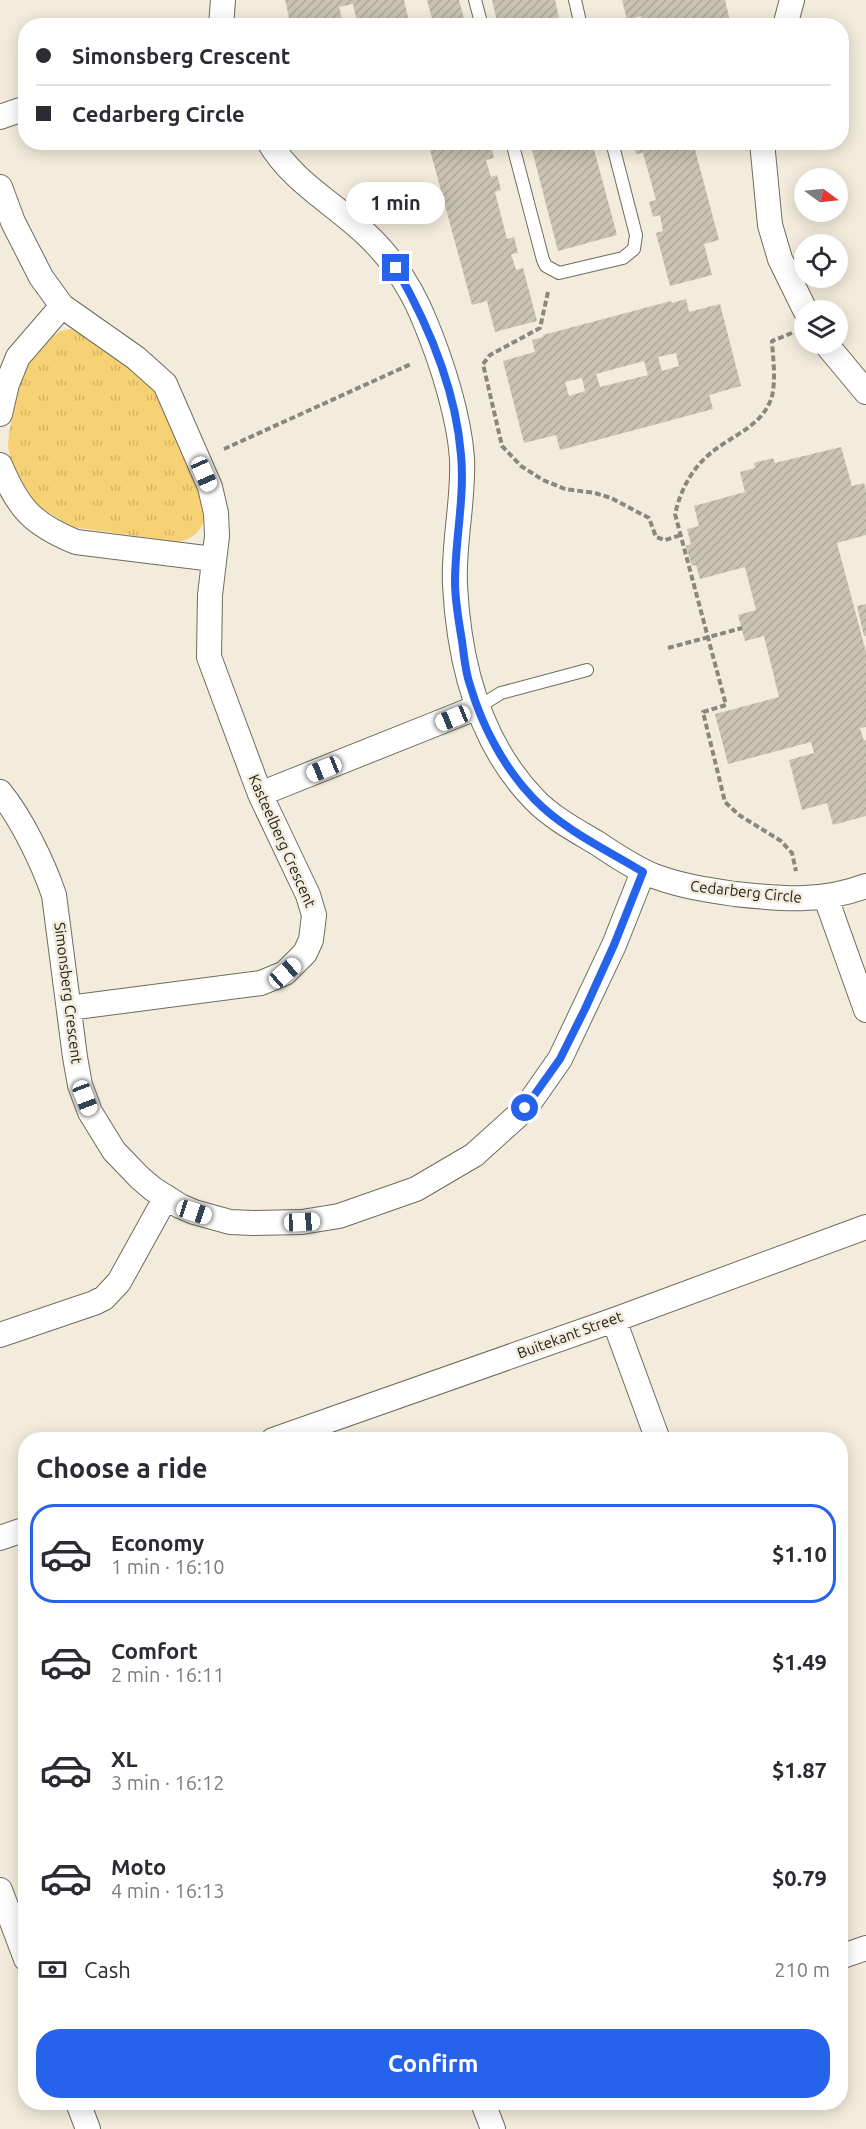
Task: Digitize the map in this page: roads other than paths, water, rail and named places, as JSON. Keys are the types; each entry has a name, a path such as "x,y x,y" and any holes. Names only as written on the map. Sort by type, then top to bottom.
{"street":[{"path":"222,18 223,0"},
{"path":"787,18 792,0"},
{"path":"0,117 18,111"},
{"name":"Cedarberg Circle","path":"275,150 298,180 366,233 383,252 401,277 426,323 455,414 462,456 455,583 458,619 469,683 484,725 503,759 534,800 568,826 643,872 699,889 778,899 814,898 866,886"},
{"path":"763,150 770,225 780,259 800,300"},
{"name":"Kasteelberg Crescent","path":"0,187 13,222 41,277 62,306 136,358 165,384 198,460 214,500 217,536 213,559 208,637 210,657 260,794 312,904 314,926 305,953 296,964 285,973 261,983 69,1008"},
{"path":"0,414 7,384 18,357 62,306"},
{"path":"834,354 866,392"},
{"path":"0,465 22,507 33,519 56,534 76,542 213,559"},
{"path":"260,794 478,707"},
{"name":"Simonsberg Crescent","path":"0,792 12,808 47,873 54,895 80,1084 101,1132 126,1165 166,1197 194,1212 230,1222 315,1221 339,1216 417,1189 474,1155 525,1108 560,1059 614,945 643,872"},
{"path":"814,898 865,1005"},
{"path":"0,1335 94,1303 112,1291 166,1197"},
{"name":"Buitekant Street","path":"296,1432 614,1320 866,1227"},
{"path":"614,1320 655,1432"},
{"path":"0,1538 18,1532"},
{"path":"0,1890 18,1938"},
{"path":"81,2110 88,2129"},
{"path":"486,2110 493,2129"}],"lane":[{"path":"475,0 480,18"},
{"path":"575,0 579,18"},
{"path":"514,150 543,260 546,267 552,271 566,273 623,258 634,249 636,235 614,150"},
{"path":"478,707 501,693 587,670"}]}
